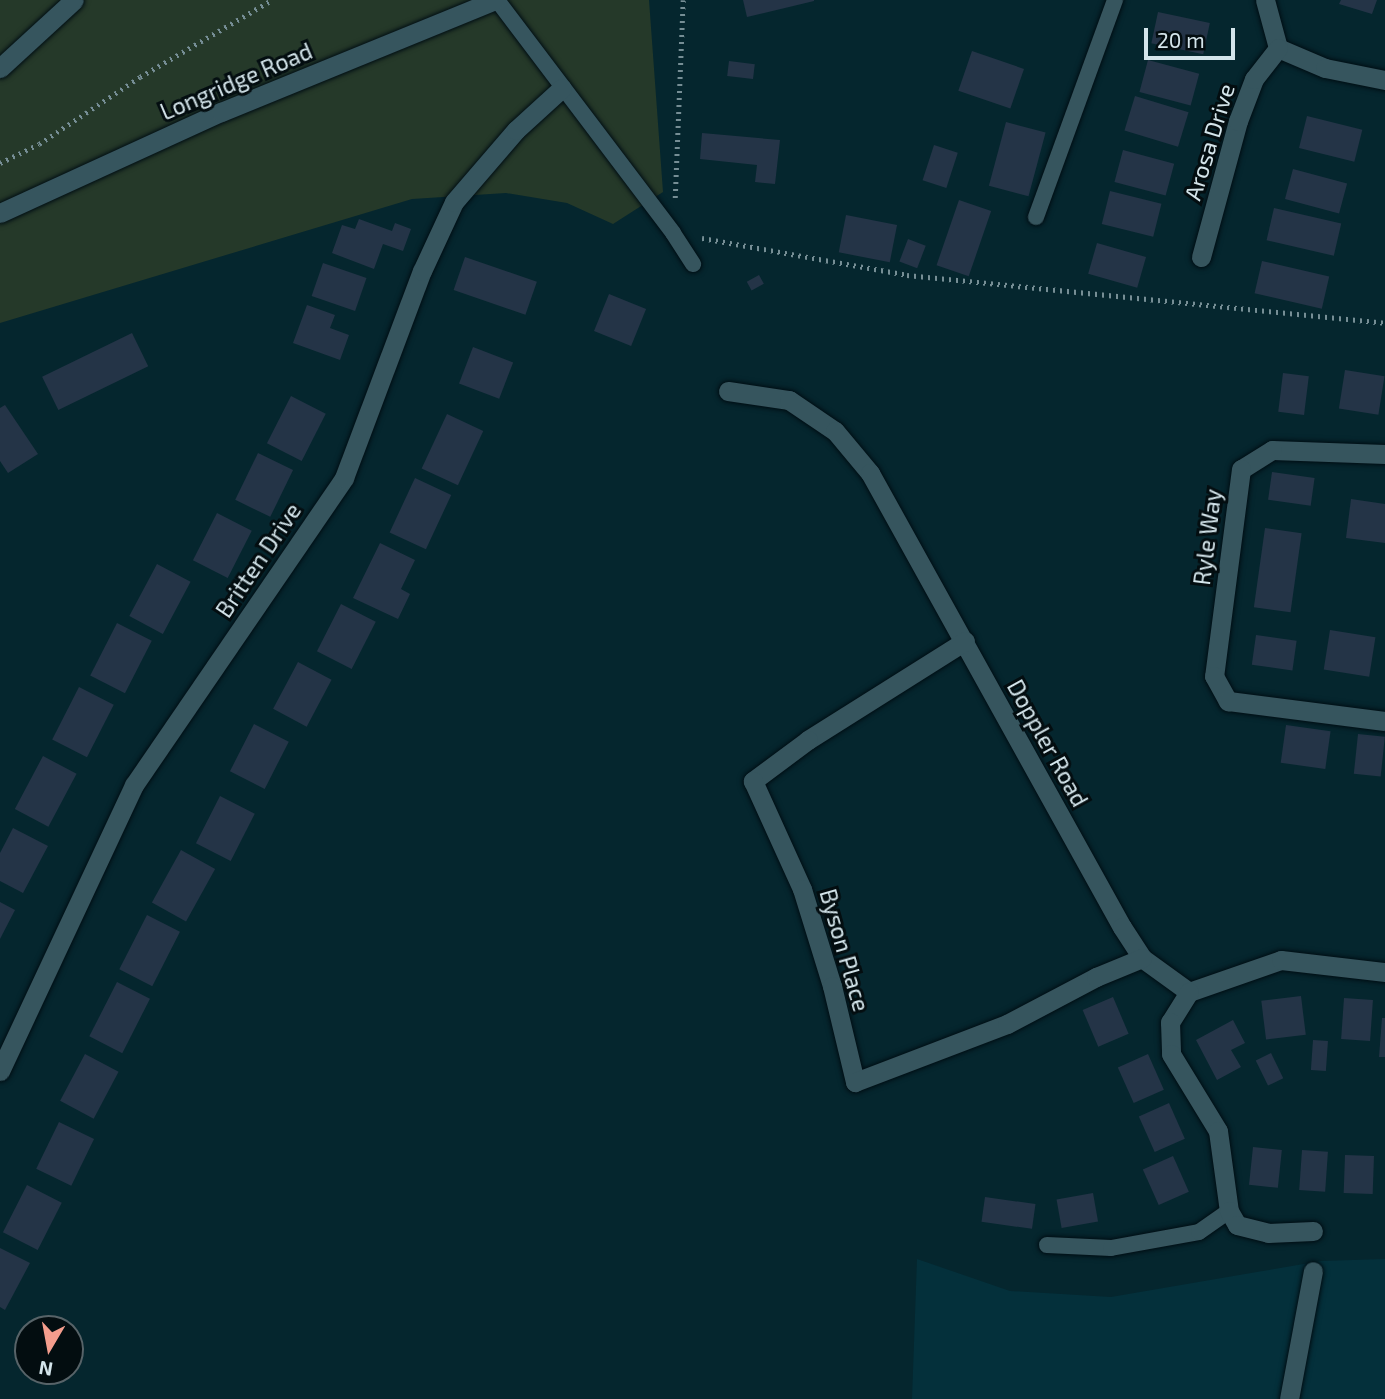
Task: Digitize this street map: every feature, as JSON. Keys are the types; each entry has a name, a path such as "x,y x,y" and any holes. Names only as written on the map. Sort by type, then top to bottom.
{"street":[{"path":"0,68 75,0"},
{"name":"Longridge Road","path":"0,213 221,112 496,0"},
{"path":"1265,0 1278,48 1325,68 1385,80"},
{"name":"Arosa Drive","path":"1201,257 1238,121 1254,79 1278,48"},
{"name":"Britten Drive","path":"0,1071 134,785 344,478 422,271 454,202 516,130 562,88"},
{"name":"Doppler Road","path":"728,391 789,400 835,431 870,473 1122,927 1142,958 1189,992"},
{"name":"Ryle Way","path":"1385,454 1272,450 1241,469 1214,676 1228,701 1385,721"},
{"name":"Byson Place","path":"965,641 818,734 753,781 803,889 832,986 855,1083 1007,1024 1096,976 1142,958"},
{"path":"1313,1231 1268,1233 1237,1225 1229,1211 1218,1131 1171,1054 1170,1022 1189,992 1281,960 1385,972"},
{"path":"1289,1399 1312,1271"}],"lane":[{"path":"496,0 673,233 693,264"},
{"path":"1036,217 1115,0"},
{"path":"1047,1245 1111,1248 1199,1232 1229,1211"}],"path":[{"path":"0,163 39,144 140,77 272,0"},
{"path":"683,0 673,233 906,275 1385,323"}],"shaded area":[{"path":"917,1259 1010,1291 1111,1297 1321,1261 1385,1259 1385,1399 912,1399"}],"green space":[{"path":"0,0 649,0 663,192 613,224 567,203 506,193 412,199 0,323"}],"building":[{"path":"743,0 814,0 814,1 747,17"},
{"path":"1341,0 1377,0 1372,14 1339,4"},
{"path":"1158,12 1210,23 1203,54 1151,43"},
{"path":"972,51 1024,69 1010,109 958,91"},
{"path":"1148,60 1199,74 1191,106 1139,92"},
{"path":"729,61 755,64 753,79 727,76"},
{"path":"1135,96 1189,112 1178,147 1124,130"},
{"path":"1307,116 1362,130 1354,162 1299,148"},
{"path":"1006,122 1046,133 1029,196 989,186"},
{"path":"702,133 780,140 775,184 755,182 757,165 700,159"},
{"path":"934,145 958,153 946,188 923,180"},
{"path":"1123,150 1174,164 1166,196 1114,182"},
{"path":"1293,169 1347,183 1339,213 1285,199"},
{"path":"1110,191 1161,204 1153,237 1102,224"},
{"path":"959,200 991,211 969,276 937,265"},
{"path":"1274,208 1341,224 1334,256 1267,240"},
{"path":"846,215 897,225 890,262 839,252"},
{"path":"359,219 392,231 395,223 411,229 403,251 383,244 374,269 332,253 342,225 355,229"},
{"path":"908,239 926,246 917,268 899,261"},
{"path":"1097,243 1146,257 1137,288 1088,274"},
{"path":"465,257 537,282 525,315 454,290"},
{"path":"1262,261 1329,277 1322,309 1255,293"},
{"path":"323,263 366,278 355,311 312,296"},
{"path":"759,275 764,284 752,291 747,282"},
{"path":"609,294 646,309 631,346 594,331"},
{"path":"307,305 335,315 330,328 349,335 340,360 293,343"},
{"path":"132,333 148,366 58,410 42,377"},
{"path":"473,347 513,362 499,399 459,383"},
{"path":"1345,370 1385,376 1378,415 1339,409"},
{"path":"1283,373 1309,376 1304,415 1278,412"},
{"path":"291,396 326,414 302,461 267,443"},
{"path":"5,405 38,454 8,473 0,461 0,408"},
{"path":"447,414 483,431 458,485 422,468"},
{"path":"258,453 293,470 270,517 235,500"},
{"path":"1272,472 1315,478 1311,506 1268,500"},
{"path":"415,478 451,495 426,549 390,532"},
{"path":"1351,499 1385,504 1385,543 1346,538"},
{"path":"217,513 252,531 228,578 193,560"},
{"path":"1265,528 1302,533 1291,612 1254,607"},
{"path":"380,543 415,560 401,589 410,594 398,619 353,598"},
{"path":"157,564 191,582 163,634 129,616"},
{"path":"341,604 376,622 352,669 317,651"},
{"path":"117,623 152,641 125,693 90,676"},
{"path":"1330,630 1375,637 1369,677 1324,670"},
{"path":"1256,635 1297,641 1292,670 1252,665"},
{"path":"298,662 332,680 307,727 273,709"},
{"path":"79,687 114,705 87,757 52,740"},
{"path":"254,724 289,742 265,789 230,771"},
{"path":"1286,725 1331,731 1325,769 1281,763"},
{"path":"1358,734 1385,737 1381,777 1354,774"},
{"path":"43,756 77,774 48,827 15,809"},
{"path":"220,796 255,814 231,861 196,843"},
{"path":"13,828 48,846 23,893 0,881 0,853"},
{"path":"181,850 215,869 186,921 152,902"},
{"path":"0,902 15,910 0,939"},
{"path":"147,915 180,932 152,986 119,969"},
{"path":"117,982 150,999 122,1053 89,1036"},
{"path":"1301,996 1306,1035 1266,1040 1261,1001"},
{"path":"1113,997 1129,1034 1098,1047 1083,1010"},
{"path":"1344,998 1373,1000 1370,1041 1341,1039"},
{"path":"1382,1018 1385,1018 1385,1057 1379,1057"},
{"path":"1233,1020 1245,1043 1231,1050 1241,1067 1217,1080 1196,1040"},
{"path":"1313,1040 1328,1041 1326,1071 1311,1070"},
{"path":"1271,1053 1283,1078 1268,1086 1256,1060"},
{"path":"85,1054 119,1072 94,1119 60,1101"},
{"path":"1148,1054 1164,1090 1134,1103 1118,1067"},
{"path":"1169,1103 1185,1139 1155,1152 1139,1116"},
{"path":"59,1122 94,1139 71,1186 36,1169"},
{"path":"1253,1147 1282,1150 1278,1188 1249,1185"},
{"path":"1302,1150 1328,1152 1325,1192 1299,1190"},
{"path":"1345,1155 1374,1156 1373,1194 1344,1193"},
{"path":"1173,1156 1189,1192 1159,1205 1143,1169"},
{"path":"27,1185 62,1203 38,1250 3,1232"},
{"path":"1093,1193 1098,1222 1062,1228 1057,1199"},
{"path":"985,1197 1036,1204 1032,1229 982,1222"},
{"path":"0,1248 30,1263 5,1310 0,1307"}]}
